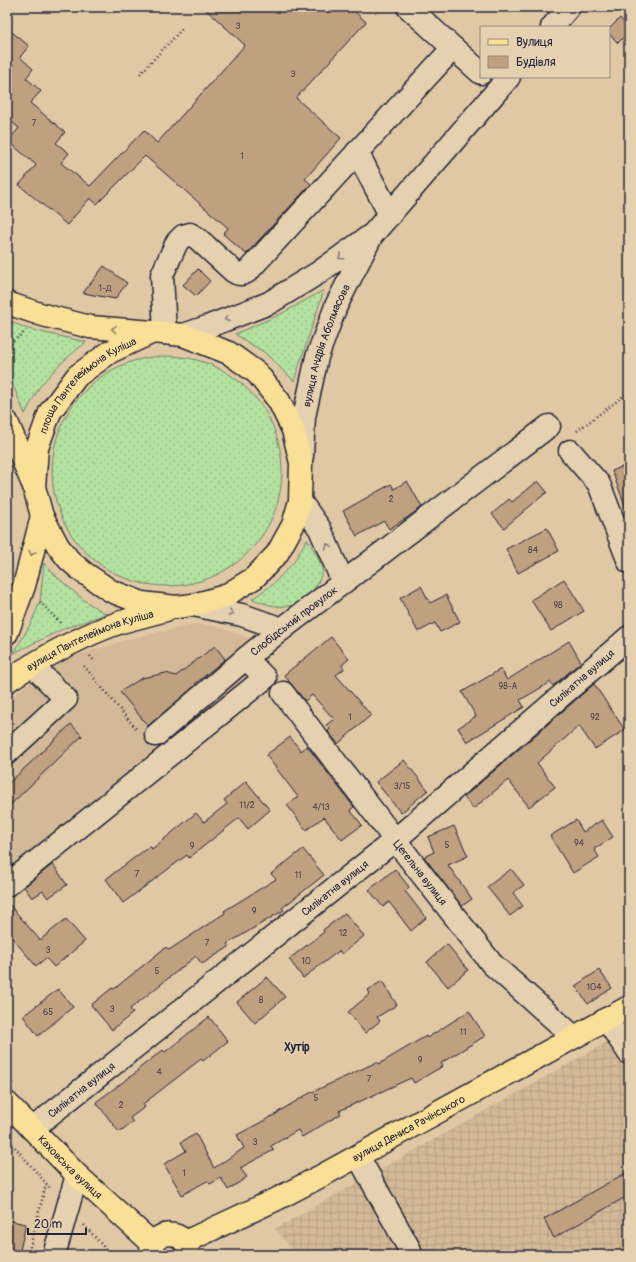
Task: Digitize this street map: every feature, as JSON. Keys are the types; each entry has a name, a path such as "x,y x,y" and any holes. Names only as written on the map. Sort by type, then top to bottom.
{"main road":[{"path":"7,302 43,315 90,327 167,333"},
{"name":"площа Пантелеймона Куліша","path":"167,333 229,353 257,373 280,400 294,430 301,463 300,501 293,525 277,554 254,578 225,596 184,606 142,603 111,591 69,560 58,546 42,516 34,486 37,448 50,412 77,376 110,352 167,333"},
{"path":"7,422 34,486"},
{"path":"7,633 24,586 42,516"},
{"name":"вулиця Пантелеймона Куліша","path":"7,681 32,664 77,640 121,622 184,606"},
{"name":"вулиця Дениса Рачінського","path":"186,1249 629,1007"},
{"name":"Каховська вулиця","path":"7,1103 152,1250"},
{"path":"152,1250 159,1237 168,1234 178,1236 186,1249"}],"street":[{"path":"408,7 480,72"},
{"path":"553,26 569,7"},
{"path":"167,333 162,275 177,242 183,236 190,234 197,238 234,271 239,274 244,274 453,48"},
{"name":"вулиця Андрія Аболмасова","path":"301,463 304,418 317,357 336,306 372,235 497,81"},
{"path":"358,152 390,214"},
{"name":"вулиця Андрія Аболмасова","path":"167,333 207,327 269,303 372,235"},
{"name":"Слобідський провулок","path":"7,885 265,678 246,658 343,582 549,426"},
{"path":"570,451 599,484 629,562"},
{"path":"300,501 320,529 343,582"},
{"name":"площа Пантелеймона Куліша","path":"184,606 242,615 282,630"},
{"name":"Силікатна вулиця","path":"32,1129 395,840 629,637"},
{"path":"147,732 246,658"},
{"path":"7,753 66,698 32,664"},
{"name":"Цегельна вулиця","path":"283,693 492,964 574,1037"},
{"path":"606,1019 629,1053"},
{"path":"358,1156 410,1250"},
{"path":"54,1255 77,1175"}],"path":[{"path":"140,74 182,29"},
{"path":"570,451 563,441 629,392"},
{"path":"24,586 77,640 94,661"},
{"path":"84,666 147,732"},
{"path":"28,1255 46,1184"}],"shaded area":[{"path":"197,624 219,627 248,638 269,658 7,873 7,700 32,681 71,657 133,638"},
{"path":"629,1028 629,1255 297,1255 275,1229 597,1048"}],"green space":[{"path":"324,290 294,381 265,353 235,334 279,315"},
{"path":"7,320 28,329 86,342 61,363 40,386 25,414 7,371"},
{"path":"167,356 200,361 211,365 240,382 256,398 268,417 277,438 282,471 277,504 273,515 256,544 240,560 221,572 200,581 167,586 134,581 123,577 94,560 78,544 66,525 57,504 52,471 57,438 61,427 78,398 94,382 113,370 134,361"},
{"path":"307,539 317,555 323,571 316,587 311,593 300,602 285,606 275,606 252,599 272,585 294,562"},
{"path":"44,563 57,577 85,601 106,614 65,628 14,653 31,623 40,602"}],"building":[{"path":"203,7 350,7 366,22 296,98 341,138 305,179 311,184 246,254 223,234 228,228 145,156 97,204 90,198 67,225 19,185 36,165 8,141 19,128 7,118 7,28 29,46 20,57 33,69 26,78 41,91 30,103 65,132 56,143 69,153 61,163 90,186 144,130 157,143 245,45"},
{"path":"620,18 629,28 629,32 618,43 610,35 610,28"},
{"path":"104,266 127,283 115,299 83,293"},
{"path":"198,269 210,281 196,296 183,285"},
{"path":"629,464 629,513 628,513 612,471"},
{"path":"407,481 422,507 389,529 384,521 357,536 343,511 391,484 394,489"},
{"path":"538,481 547,492 504,528 492,514 509,499 512,502"},
{"path":"547,528 559,551 518,573 506,549"},
{"path":"564,579 584,611 551,631 531,600"},
{"path":"421,586 430,603 446,595 460,622 440,632 435,623 418,632 400,598"},
{"path":"331,637 349,659 342,665 344,669 336,675 371,715 338,744 328,731 330,729 326,725 334,719 312,695 305,701 284,675"},
{"path":"569,641 581,662 553,686 551,682 520,700 524,707 467,742 458,728 476,716 462,692 501,669 507,680"},
{"path":"215,646 225,659 148,726 120,692 142,678 166,673 176,676"},
{"path":"594,684 625,730 595,749 579,726 537,763 555,787 529,807 508,780 473,809 464,797"},
{"path":"71,724 82,736 7,808 7,785"},
{"path":"290,737 301,751 307,746 354,807 350,810 362,825 342,840 324,817 306,830 287,805 298,797 266,755"},
{"path":"404,760 428,790 401,813 376,782"},
{"path":"246,781 270,810 248,829 239,818 189,858 187,855 123,903 106,879 150,846 152,849 196,813 204,822 227,804 224,800"},
{"path":"576,820 583,832 602,820 613,837 594,849 599,857 573,873 550,836"},
{"path":"454,826 468,856 448,865 472,899 462,906 424,857 434,852 428,837"},
{"path":"303,849 324,875 282,908 284,910 227,944 229,947 202,964 196,956 130,1009 133,1013 112,1030 91,1005 112,988 114,989 166,947 169,950 225,913 224,911 276,879 271,874"},
{"path":"53,864 67,885 48,898 43,891 32,898 24,887"},
{"path":"395,869 409,887 405,891 426,918 411,931 389,902 383,907 369,890"},
{"path":"511,869 524,885 513,893 523,906 510,916 487,887"},
{"path":"7,902 40,940 66,919 85,941 54,967 46,958 36,966 7,932"},
{"path":"345,913 364,936 342,954 339,951 303,978 289,959 324,932 323,930"},
{"path":"447,944 468,970 448,987 427,962"},
{"path":"599,970 612,988 588,1004 575,986"},
{"path":"267,977 285,997 255,1023 237,1002"},
{"path":"382,981 397,1005 377,1017 380,1021 365,1033 348,1012 370,994 368,990"},
{"path":"58,989 73,1007 38,1036 23,1016"},
{"path":"469,1011 485,1036 441,1063 443,1066 414,1083 411,1078 339,1111 341,1114 302,1137 298,1130 271,1146 274,1150 240,1168 247,1177 228,1190 221,1178 210,1184 207,1181 182,1195 164,1164 186,1151 181,1142 196,1134 214,1168 244,1148 237,1135 278,1113 308,1094 377,1062 379,1064 426,1036 427,1038"},
{"path":"209,1017 228,1041 203,1061 201,1059 143,1104 145,1107 130,1118 133,1122 119,1132 96,1102 138,1071 137,1070 163,1050 165,1052"},
{"path":"629,1171 629,1195 554,1238 544,1219"},
{"path":"7,1220 26,1224 19,1255 7,1255"}],"district":[{"name":"Хутір","path":"297,1047"}]}
